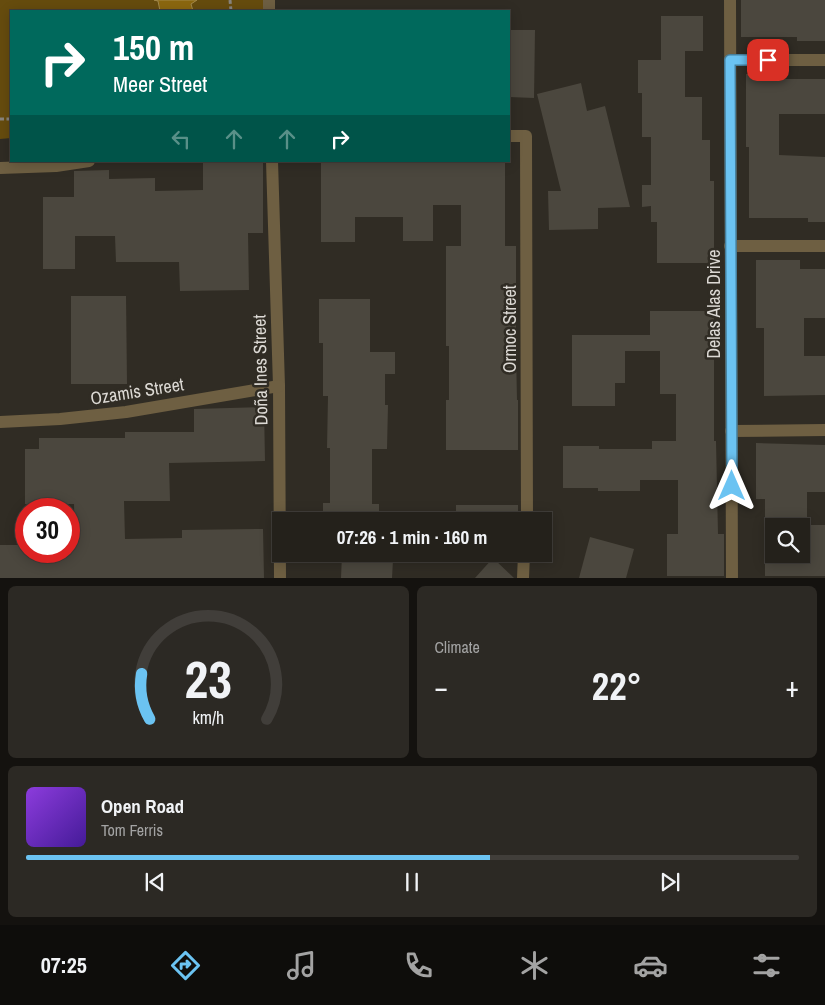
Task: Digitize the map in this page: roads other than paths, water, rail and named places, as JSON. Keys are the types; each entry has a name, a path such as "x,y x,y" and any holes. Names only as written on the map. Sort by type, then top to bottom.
{"street":[{"name":"Delas Alas Drive","path":"730,0 732,578"},
{"path":"730,60 825,60"},
{"name":"Ormoc Street","path":"510,136 526,136 527,512"},
{"path":"0,168 56,166 82,162"},
{"name":"Doña Ines Street","path":"272,162 279,386 280,578"},
{"path":"730,246 825,246"},
{"name":"Ozamis Street","path":"0,422 60,419 126,412 279,386"},
{"path":"731,431 825,430"},
{"path":"522,578 523,562"}]}
